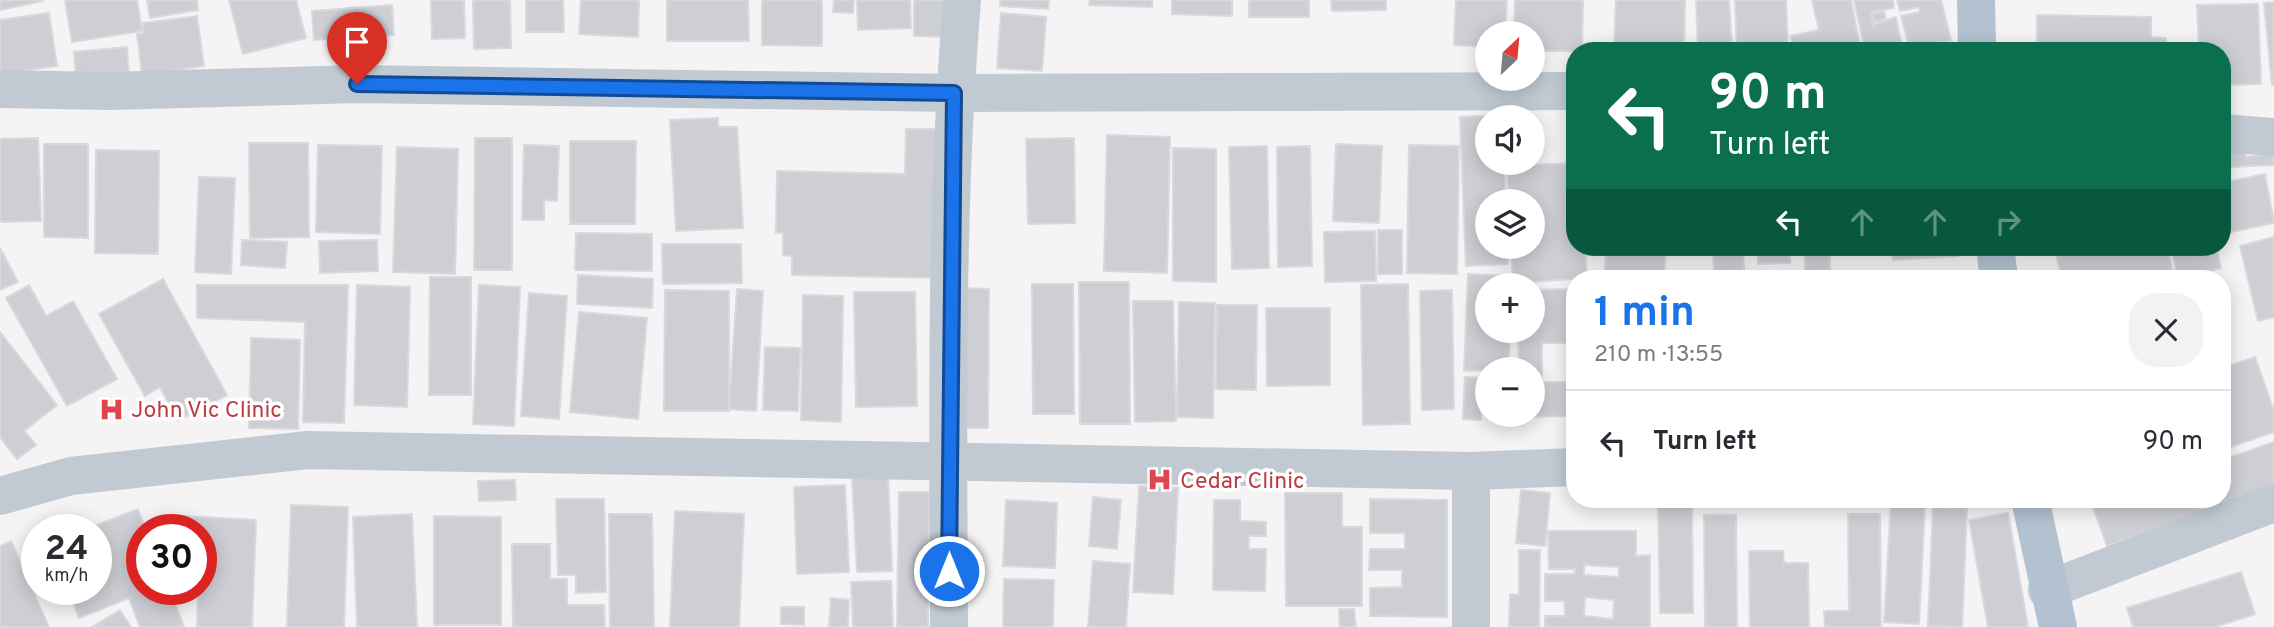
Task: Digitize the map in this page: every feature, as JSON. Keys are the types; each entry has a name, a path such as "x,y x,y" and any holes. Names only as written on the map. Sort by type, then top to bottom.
{"main road":[{"path":"1976,0 1977,42"},
{"path":"2032,508 2047,590 2058,627"}],"street":[{"path":"949,627 948,460 954,93 962,0"},
{"path":"0,89 111,91 357,84 954,93 1566,91"},
{"path":"2231,134 2274,136"},
{"path":"0,496 71,476 308,450 1471,471 1566,467"},
{"path":"1471,471 1471,627"},
{"path":"2047,590 2274,503"}],"building":[{"path":"0,0 43,0 43,1 0,10"},
{"path":"65,0 137,0 142,31 72,42"},
{"path":"147,0 197,0 198,10 150,18"},
{"path":"229,0 296,0 306,38 243,54"},
{"path":"431,0 464,0 465,38 432,39"},
{"path":"473,0 510,0 511,48 474,49"},
{"path":"526,0 563,0 564,32 526,32"},
{"path":"581,0 639,0 638,37 579,34"},
{"path":"667,0 748,0 749,41 667,41"},
{"path":"762,0 822,0 822,46 762,45"},
{"path":"834,0 854,0 853,13 833,12"},
{"path":"857,0 910,0 911,28 858,30"},
{"path":"914,0 956,0 955,37 914,36"},
{"path":"1000,0 1049,0 1048,9 1000,6"},
{"path":"1090,0 1152,0 1152,7 1089,5"},
{"path":"1172,0 1232,0 1232,16 1172,14"},
{"path":"1249,0 1309,0 1309,17 1249,17"},
{"path":"1331,0 1386,0 1386,10 1332,11"},
{"path":"1456,0 1507,0 1506,21 1475,21 1475,46 1454,45"},
{"path":"1515,0 1583,0 1582,42 1566,42 1566,51 1545,51 1545,21 1514,21"},
{"path":"1616,0 1685,0 1684,42 1614,42"},
{"path":"1696,0 1729,0 1732,42 1698,42"},
{"path":"1735,0 1786,0 1788,42 1737,42"},
{"path":"1812,0 1851,0 1859,42 1792,42 1791,36 1819,30"},
{"path":"1854,0 1893,0 1894,8 1871,12 1873,25 1896,17 1901,42 1863,42"},
{"path":"1897,0 1941,0 1951,40 1908,42 1901,16 1920,12 1919,7 1900,11"},
{"path":"2274,2 2274,85 2272,85 2264,3"},
{"path":"2258,4 2261,84 2231,85 2231,42 2199,42 2197,5"},
{"path":"392,5 394,35 314,40 312,11"},
{"path":"1884,11 1886,19 1874,22 1872,14"},
{"path":"49,13 57,66 0,74 0,20"},
{"path":"1001,13 1046,17 1042,71 997,68"},
{"path":"2037,15 2151,17 2151,37 2166,38 2166,42 2037,42"},
{"path":"197,16 204,66 142,75 137,34 144,33 143,23"},
{"path":"127,47 129,75 76,79 74,52"},
{"path":"1475,116 1475,175 1505,175 1505,189 1475,189 1475,259 1508,259 1508,264 1466,266 1460,117"},
{"path":"718,118 718,127 737,127 743,228 676,231 670,120"},
{"path":"906,129 944,129 941,278 792,275 792,256 783,255 783,233 776,233 777,171 905,174"},
{"path":"1107,135 1170,137 1167,273 1104,271"},
{"path":"38,138 41,221 0,222 0,139"},
{"path":"475,138 512,138 512,270 474,270"},
{"path":"1074,138 1075,223 1028,224 1026,139"},
{"path":"570,141 636,141 635,224 570,224"},
{"path":"249,143 308,143 309,237 250,238"},
{"path":"44,144 88,144 88,238 44,237"},
{"path":"1336,144 1382,146 1379,223 1333,221"},
{"path":"318,145 382,146 380,234 316,232"},
{"path":"524,145 559,146 557,201 544,200 544,220 522,220"},
{"path":"1409,145 1459,146 1457,274 1407,273"},
{"path":"2273,145 2274,165 2231,167 2231,147 2245,146 2246,157 2264,155"},
{"path":"1267,146 1269,268 1232,269 1229,147"},
{"path":"1310,146 1312,266 1278,267 1277,147"},
{"path":"397,147 458,149 455,274 393,272"},
{"path":"1173,148 1216,149 1216,282 1173,281"},
{"path":"96,150 159,151 158,254 95,253"},
{"path":"1566,163 1566,256 1586,256 1586,270 1566,270 1566,279 1545,281 1545,273 1512,273 1512,259 1545,259 1545,189 1508,189 1508,175 1545,175 1545,164"},
{"path":"2265,174 2274,223 2231,232 2231,181"},
{"path":"199,177 235,178 231,274 195,272"},
{"path":"1378,230 1402,230 1402,274 1378,274"},
{"path":"1375,231 1376,281 1325,282 1324,232"},
{"path":"576,233 652,234 652,271 575,270"},
{"path":"2274,237 2274,317 2258,321 2240,246"},
{"path":"242,240 287,242 285,268 241,265"},
{"path":"377,240 378,271 320,273 319,241"},
{"path":"662,244 741,244 742,283 663,284"},
{"path":"0,248 18,282 0,290"},
{"path":"1606,256 1665,256 1664,270 1605,270"},
{"path":"1713,256 1743,256 1744,270 1714,270"},
{"path":"1758,256 1790,256 1790,263 1758,264"},
{"path":"1805,256 1830,256 1830,270 1805,270"},
{"path":"1893,256 1958,256 1893,260"},
{"path":"2057,256 2169,256 2172,270 2059,270"},
{"path":"2173,256 2218,256 2221,268 2212,270 2176,270"},
{"path":"1468,274 1475,274 1475,343 1509,343 1509,357 1475,357 1475,370 1464,371"},
{"path":"578,275 653,279 652,308 577,304"},
{"path":"430,277 471,277 471,395 429,395"},
{"path":"163,279 227,395 178,421 160,387 145,396 99,314"},
{"path":"1079,282 1129,282 1130,424 1080,424"},
{"path":"1032,284 1073,284 1074,414 1033,414"},
{"path":"1408,284 1410,424 1363,425 1361,285"},
{"path":"29,285 46,316 73,301 117,379 67,406 6,298"},
{"path":"197,285 348,285 344,423 303,422 305,322 197,318"},
{"path":"357,285 410,287 407,407 354,405"},
{"path":"479,285 520,287 514,426 473,424"},
{"path":"960,288 989,289 988,428 960,428"},
{"path":"737,289 763,291 756,411 729,409"},
{"path":"1566,289 1566,343 1545,343 1545,290"},
{"path":"665,290 729,291 729,411 664,411"},
{"path":"1452,290 1454,409 1422,410 1420,291"},
{"path":"854,292 915,292 917,406 856,407"},
{"path":"529,293 567,296 559,419 521,416"},
{"path":"803,295 843,296 841,422 801,420"},
{"path":"1133,301 1173,301 1176,421 1135,422"},
{"path":"1179,302 1215,303 1213,418 1177,417"},
{"path":"1217,305 1257,305 1256,390 1216,389"},
{"path":"1266,308 1330,308 1330,385 1267,386"},
{"path":"579,312 647,318 638,419 570,412"},
{"path":"0,332 57,405 24,431 36,445 17,459 0,437"},
{"path":"251,338 300,340 298,429 249,428"},
{"path":"1518,343 1542,343 1542,357 1519,357"},
{"path":"765,347 800,348 798,411 763,410"},
{"path":"2255,357 2274,411 2274,432 2231,447 2231,365"},
{"path":"1465,377 1475,378 1475,420 1463,419"},
{"path":"1545,382 1566,382 1566,416 1545,417"},
{"path":"2274,442 2274,485 2231,500 2231,457"},
{"path":"888,475 892,571 857,572 852,477"},
{"path":"515,480 516,500 479,501 478,481"},
{"path":"845,485 849,572 797,574 794,487"},
{"path":"1139,486 1178,488 1173,594 1133,592"},
{"path":"1521,490 1550,493 1545,546 1516,543"},
{"path":"899,492 929,492 928,627 897,627"},
{"path":"1285,493 1342,493 1342,527 1362,527 1362,606 1286,606"},
{"path":"1093,497 1121,500 1117,549 1089,546"},
{"path":"556,499 604,499 606,592 576,593 576,575 558,575"},
{"path":"1370,499 1447,500 1447,617 1370,616 1370,588 1402,587 1402,570 1369,570 1370,549 1405,549 1405,533 1370,533"},
{"path":"1006,500 1057,503 1055,568 1003,566"},
{"path":"1214,500 1240,500 1240,521 1266,522 1266,536 1249,536 1249,549 1266,549 1265,591 1213,590"},
{"path":"291,505 348,507 344,627 287,627"},
{"path":"1658,508 1692,508 1693,613 1660,613"},
{"path":"1891,508 1925,508 1919,624 1884,622"},
{"path":"1933,508 1967,509 1962,627 1928,626"},
{"path":"2093,508 2204,508 2206,512 2107,546"},
{"path":"138,509 140,514 126,514 126,599 112,605 112,519"},
{"path":"675,511 744,514 739,627 670,627"},
{"path":"2008,513 2028,627 1988,627 1969,520"},
{"path":"412,514 417,627 357,627 353,517"},
{"path":"609,514 652,514 654,627 610,627"},
{"path":"1848,514 1880,514 1881,627 1825,627 1824,611 1849,611"},
{"path":"1704,515 1736,515 1737,627 1705,627"},
{"path":"434,516 501,517 501,625 434,625"},
{"path":"217,518 256,520 252,627 197,627 198,605 217,605"},
{"path":"1548,531 1636,531 1636,556 1650,555 1650,627 1545,627 1545,616 1565,616 1564,601 1545,601 1545,574 1575,574 1575,569 1549,569","holes":["1584,565 1619,567 1619,577 1584,575","1585,597 1614,600 1613,619 1584,616"]},
{"path":"11,541 21,564 21,605 39,605 49,627 0,627 0,546"},
{"path":"512,544 550,544 550,579 567,579 567,605 604,605 605,627 513,627"},
{"path":"1519,550 1540,550 1539,627 1509,627 1510,594 1519,595"},
{"path":"1749,551 1783,551 1784,563 1808,563 1809,627 1750,627"},
{"path":"1093,561 1130,564 1126,627 1088,627"},
{"path":"2241,572 2255,614 2215,627 2133,627 2127,608"},
{"path":"1004,579 1054,580 1053,627 1003,627"},
{"path":"891,581 893,627 853,627 851,582"},
{"path":"831,598 849,600 848,627 829,627"},
{"path":"74,605 112,605 79,618"},
{"path":"132,605 176,605 184,627 140,627"},
{"path":"781,607 804,607 804,625 781,624"},
{"path":"1339,609 1354,609 1356,627 1340,627"},
{"path":"120,610 131,627 92,627"}],"place":[{"name":"John Vic Clinic","path":"111,409"},
{"name":"Cedar Clinic","path":"1160,480"}],"route":[{"path":"357,84 954,93 948,460 949,571"}]}
